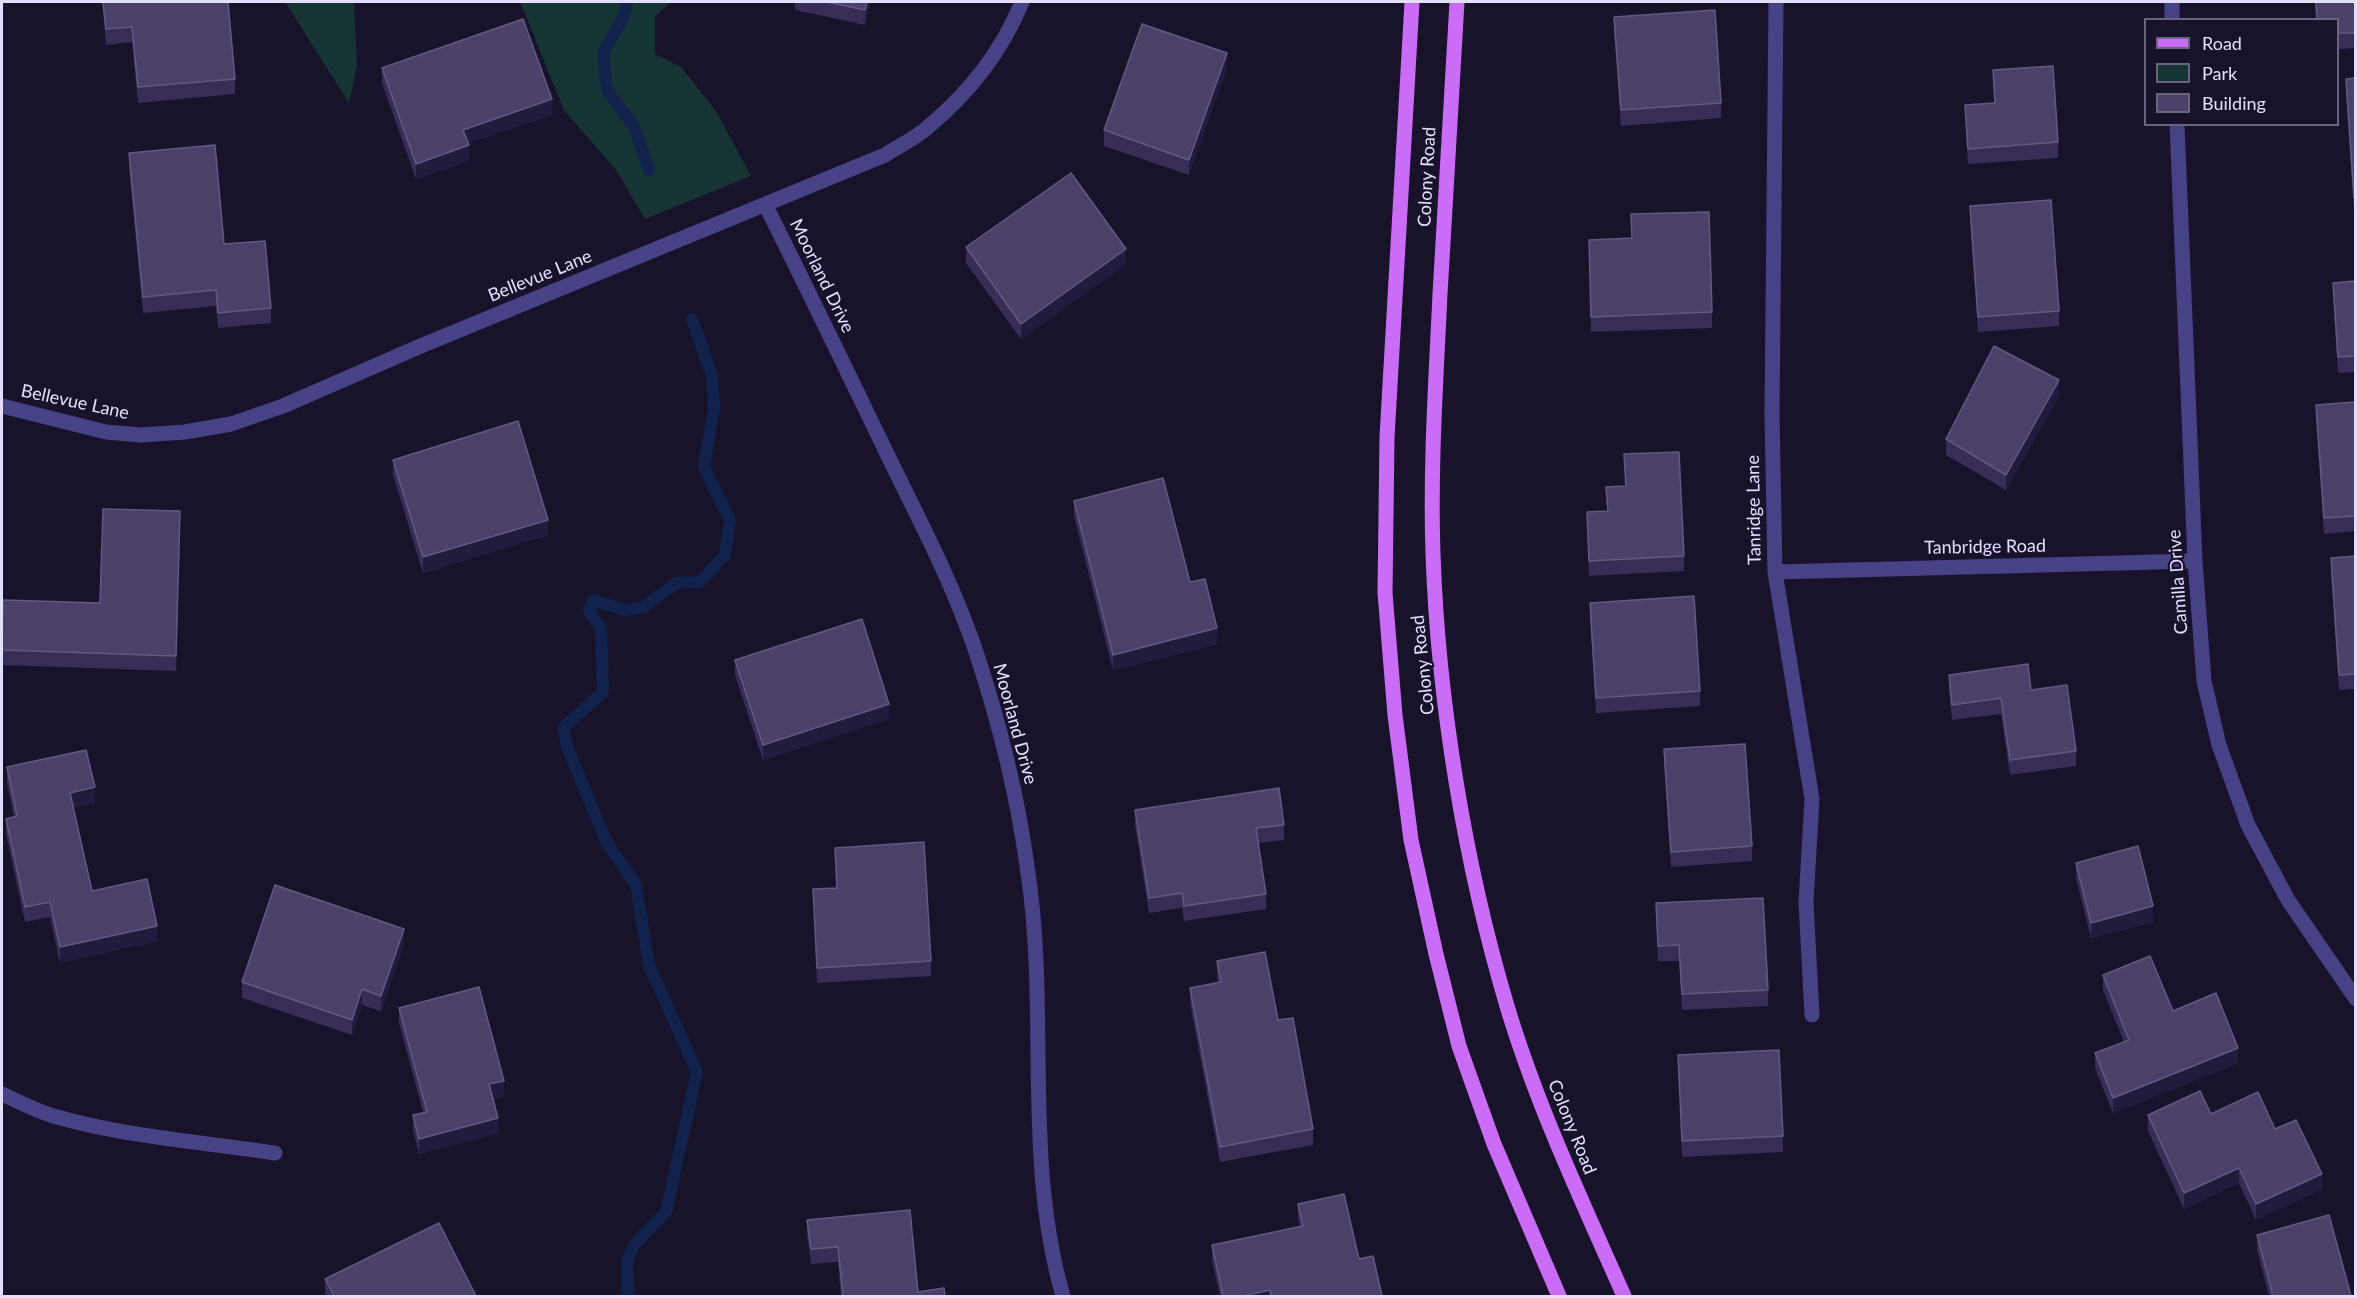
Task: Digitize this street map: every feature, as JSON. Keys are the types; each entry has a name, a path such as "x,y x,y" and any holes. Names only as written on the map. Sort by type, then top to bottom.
{"main road":[{"name":"Colony Road","path":"1412,2 1387,437 1385,593 1395,715 1412,840 1436,954 1460,1046 1494,1144 1559,1296"},
{"name":"Colony Road","path":"1457,2 1435,398 1433,554 1443,676 1459,801 1507,1006 1541,1105 1624,1296"}],"street":[{"name":"Bellevue Lane","path":"2,406 106,432 141,435 185,432 231,424 283,406 423,345 766,206 885,155 927,129 969,89 987,66 1022,2"},
{"name":"Tanridge Lane","path":"1776,2 1772,414 1775,572 1812,799 1806,902 1812,1015"},
{"path":"2172,2 2172,18"},
{"name":"Camilla Drive","path":"2177,126 2195,561 2204,681 2222,755 2248,825 2288,900 2355,999"},
{"name":"Moorland Drive","path":"766,206 932,547 975,648 1008,766 1029,874 1038,988 1039,1132 1046,1221 1063,1296"},
{"name":"Tanbridge Road","path":"1775,572 2195,561"},
{"path":"2,1094 55,1116 127,1134 177,1138 275,1153"}],"green space":[{"path":"285,2 354,2 357,66 349,103"},
{"path":"520,2 671,2 655,16 655,54 681,67 716,111 751,176 645,219 616,170 564,110"}],"building":[{"path":"103,2 228,2 235,79 138,87 132,27 106,29"},
{"path":"827,2 867,2 865,10"},
{"path":"2316,2 2355,2 2355,33 2339,33 2339,18 2317,18"},
{"path":"1715,10 1721,103 1621,110 1614,17"},
{"path":"523,19 552,99 463,130 469,145 416,164 382,68"},
{"path":"1142,24 1227,53 1189,160 1104,130"},
{"path":"2053,66 2058,142 1968,149 1965,105 1995,103 1993,70"},
{"path":"2355,78 2355,198 2354,198 2346,79"},
{"path":"215,145 224,244 265,241 271,308 218,313 216,290 143,297 129,153"},
{"path":"1071,173 1126,249 1021,324 966,247"},
{"path":"2051,200 2059,311 1978,317 1970,206"},
{"path":"1709,212 1712,312 1591,317 1589,240 1632,238 1631,214"},
{"path":"2355,281 2355,356 2338,357 2333,283"},
{"path":"1994,346 2059,380 2006,475 1946,439"},
{"path":"2355,402 2355,516 2324,518 2316,405"},
{"path":"518,421 548,520 423,557 393,460"},
{"path":"1679,452 1684,556 1589,561 1587,512 1608,511 1606,487 1626,486 1624,454"},
{"path":"1163,478 1190,582 1205,579 1217,628 1113,655 1074,501"},
{"path":"103,509 180,511 176,656 2,650 3,600 100,603"},
{"path":"2355,556 2355,674 2339,675 2331,558"},
{"path":"1694,596 1700,691 1596,698 1590,603"},
{"path":"862,619 889,704 763,745 735,660"},
{"path":"2028,664 2031,690 2067,685 2076,751 2010,760 2001,698 1952,705 1949,675"},
{"path":"1745,744 1752,846 1671,852 1664,749"},
{"path":"86,750 95,787 70,793 92,891 147,879 157,926 60,947 50,902 25,907 6,819 17,816 7,767"},
{"path":"1279,788 1284,825 1256,828 1266,894 1184,906 1182,893 1149,898 1135,810"},
{"path":"924,842 931,961 817,968 813,889 837,888 835,848"},
{"path":"2138,846 2153,906 2091,923 2076,863"},
{"path":"275,885 404,929 381,996 362,989 352,1020 242,982"},
{"path":"1763,898 1768,990 1682,994 1679,945 1658,946 1656,903"},
{"path":"1265,952 1278,1020 1293,1018 1313,1129 1220,1147 1190,988 1221,982 1217,961"},
{"path":"2150,956 2173,1011 2216,993 2238,1048 2113,1098 2095,1053 2129,1040 2103,975"},
{"path":"479,987 504,1081 489,1084 498,1118 419,1139 413,1115 427,1112 399,1008"},
{"path":"1779,1050 1783,1136 1682,1141 1678,1055"},
{"path":"2200,1091 2211,1114 2258,1092 2275,1129 2296,1120 2322,1174 2256,1204 2239,1168 2184,1193 2148,1115"},
{"path":"1344,1194 1359,1259 1373,1256 1382,1296 1271,1296 1270,1290 1243,1296 1223,1296 1212,1245 1303,1226 1298,1204"},
{"path":"910,1210 918,1292 944,1288 945,1296 843,1296 838,1247 811,1249 807,1220"},
{"path":"2329,1215 2351,1296 2273,1296 2257,1235"},
{"path":"439,1223 476,1296 334,1296 325,1279"}],"waterway":[{"path":"627,2 624,16 604,51 605,77 608,92 634,126 649,170"},
{"path":"628,1296 627,1262 634,1245 666,1212 697,1072 649,965 636,885 606,841 566,744 564,727 603,692 601,629 589,611 593,600 625,610 644,607 676,583 700,582 725,555 730,520 704,467 714,408 712,376 692,319"}]}
